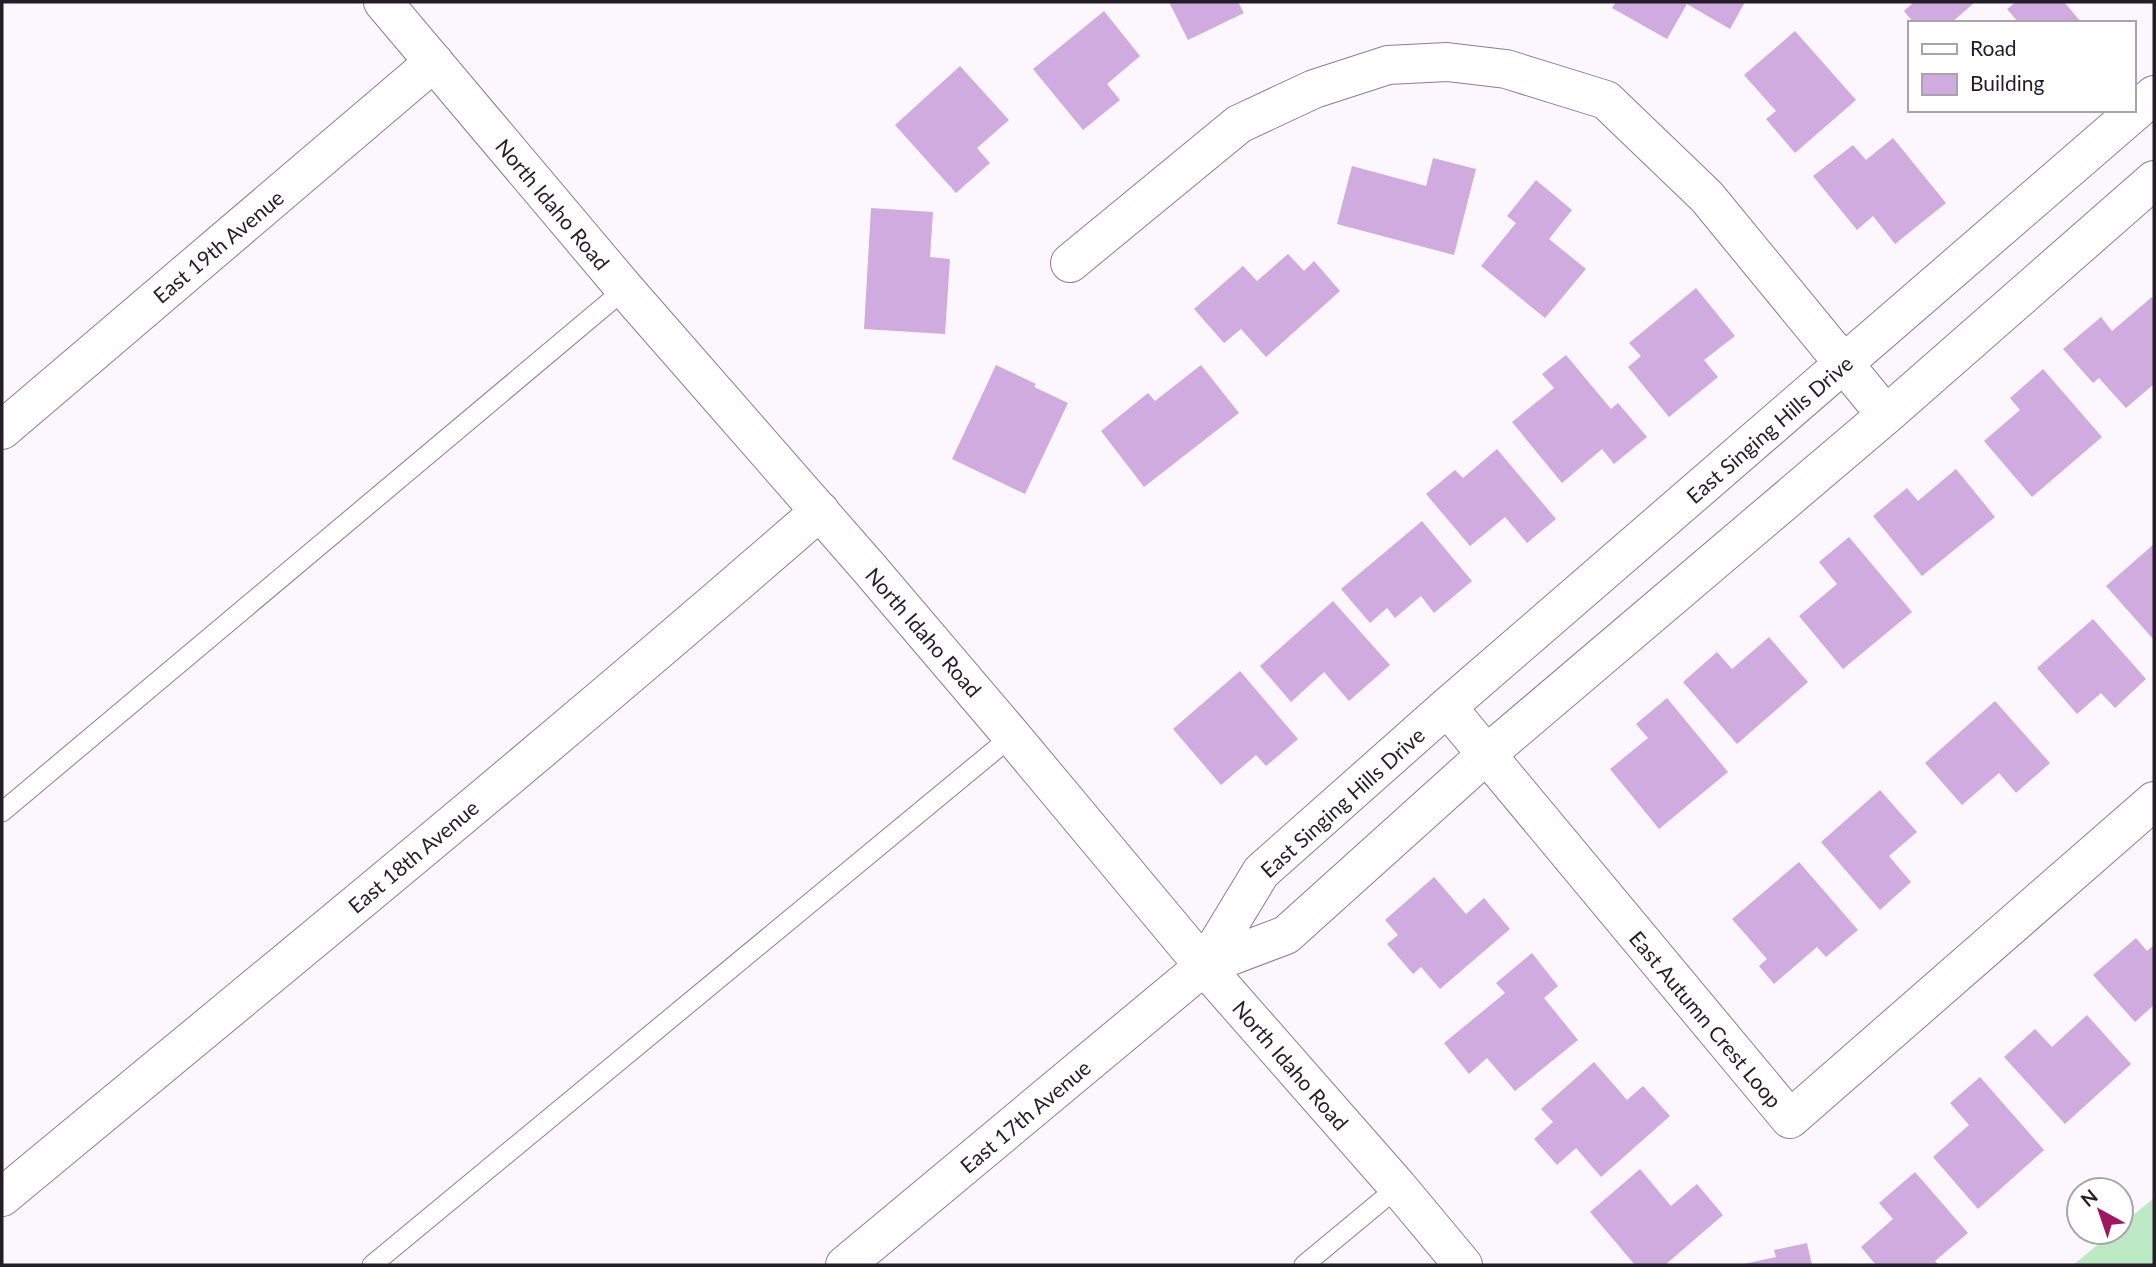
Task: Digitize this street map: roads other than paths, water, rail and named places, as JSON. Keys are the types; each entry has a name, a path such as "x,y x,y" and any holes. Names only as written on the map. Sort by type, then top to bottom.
{"street":[{"name":"North Idaho Road","path":"383,2 625,289 820,511 1204,966 1398,1186 1463,1265"},
{"name":"East 19th Avenue","path":"2,430 434,62"},
{"path":"1070,263 1239,124 1314,89 1388,65 1447,62 1506,69 1606,100 1707,197 1886,415"},
{"name":"East Singing Hills Drive","path":"2135,111 2154,95"},
{"name":"East Singing Hills Drive","path":"1204,966 1261,872 1447,707 2134,112"},
{"path":"1204,966 1286,935 1487,754 1886,415 2154,180"},
{"name":"East 18th Avenue","path":"2,1197 729,591 820,511"},
{"name":"East Autumn Crest Loop","path":"1447,707 1790,1119 2154,801"},
{"name":"East 17th Avenue","path":"845,1265 1204,966"}],"lane":[{"path":"2,812 625,289"},
{"path":"372,1265 1012,736"},
{"path":"1304,1265 1398,1186"}]}
